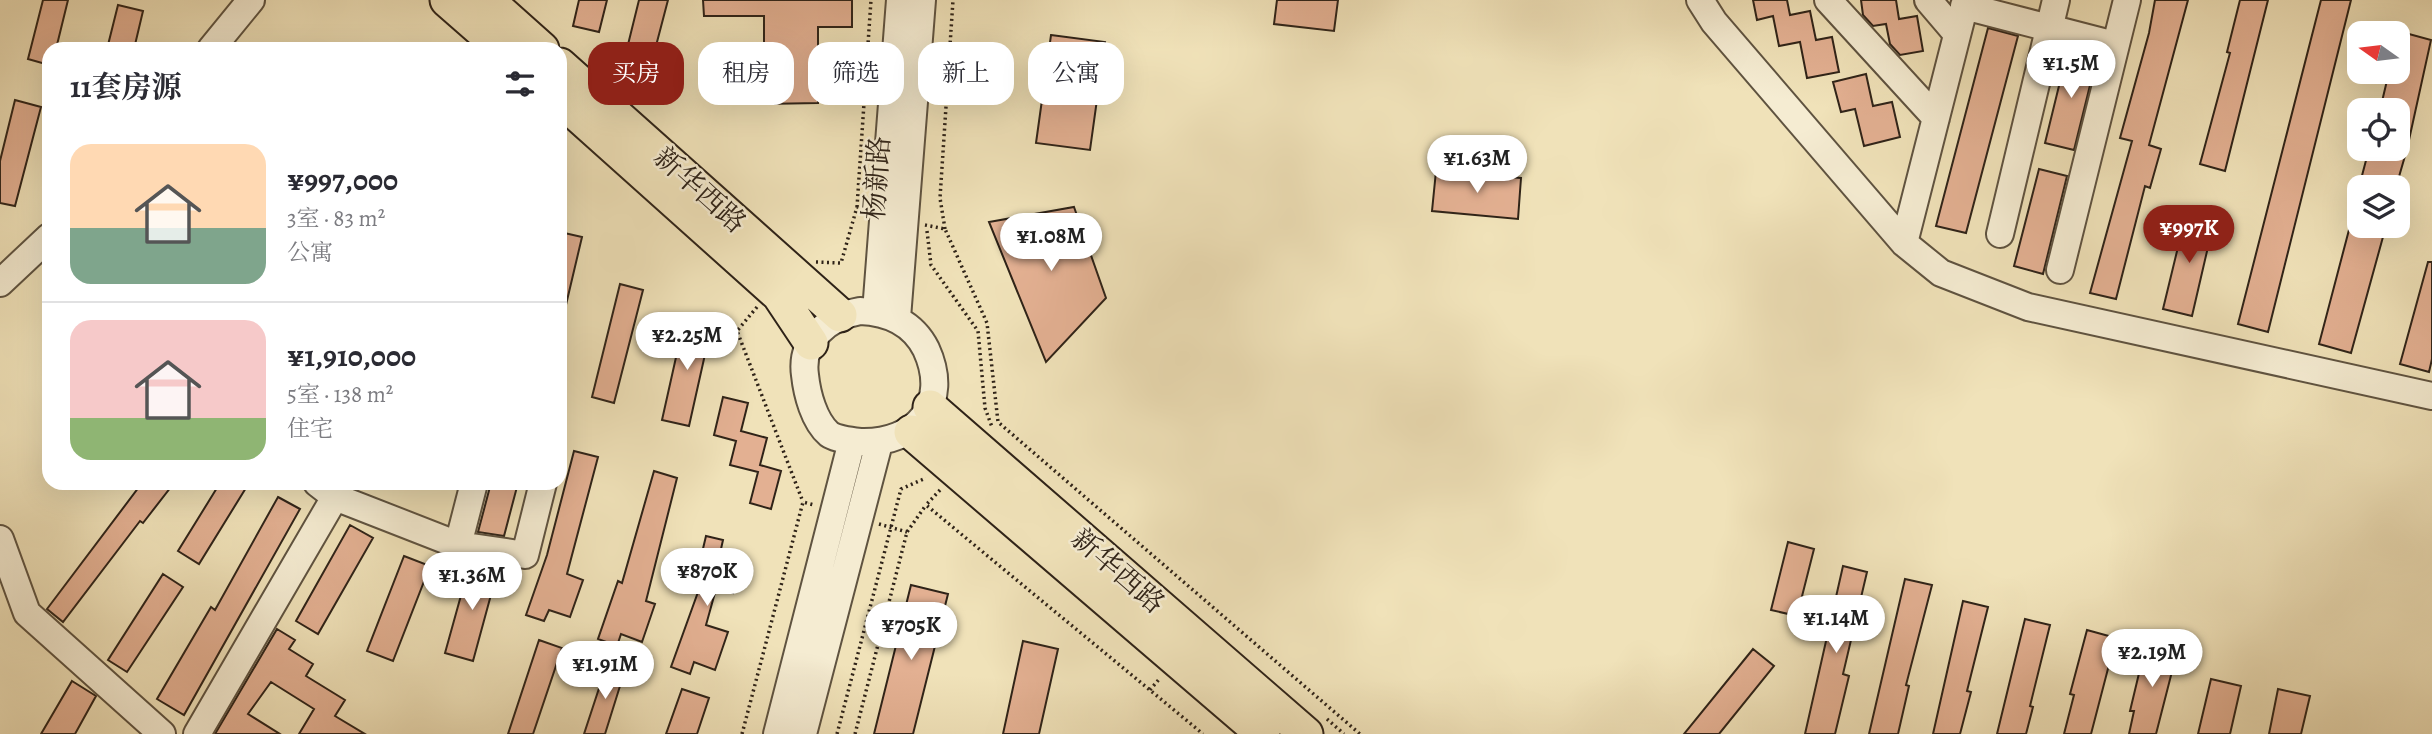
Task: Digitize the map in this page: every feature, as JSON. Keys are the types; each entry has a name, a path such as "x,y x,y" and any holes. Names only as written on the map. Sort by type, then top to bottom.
{"main road":[{"path":"447,0 495,42"},
{"path":"487,0 534,42"},
{"name":"新华西路","path":"567,71 840,315"},
{"name":"新华西路","path":"567,105 779,295 811,343"},
{"name":"新华西路","path":"921,420 1315,725"},
{"name":"新华西路","path":"921,420 1263,734"}],"street":[{"path":"217,42 251,0"},
{"name":"杨新路","path":"887,315 900,0"},
{"name":"杨新路","path":"887,315 922,0"},
{"path":"1700,0 1714,23 1904,243 1941,273 2028,307 2432,396"},
{"path":"1828,0 1936,118"},
{"path":"1928,0 1957,34"},
{"path":"2000,234 2056,0"},
{"path":"2060,270 2126,0"},
{"path":"1904,243 1965,3 2049,29 2115,45"},
{"path":"0,283 42,251"},
{"path":"840,315 887,315 920,337 934,366 921,420 879,443 852,441 830,434 815,413 803,359 816,333 840,315"},
{"path":"777,734 852,441"},
{"path":"803,734 879,443"},
{"path":"197,734 326,490 458,545 525,555 541,490"},
{"path":"458,545 472,490"},
{"path":"0,539 27,613 162,734"}],"path":[{"path":"857,207 871,0"},
{"path":"945,229 940,198 953,0"},
{"path":"926,214 931,265 978,331 985,408 992,429 998,422 1360,734"},
{"path":"837,734 901,489 926,478 949,492"},
{"path":"855,734 907,532 942,488"},
{"path":"926,505 1203,734"},
{"path":"1315,725 1344,734"}],"building":[{"path":"43,0 68,0 58,42 42,42 42,63 28,59"},
{"path":"579,0 607,0 599,32 573,26"},
{"path":"639,0 668,0 657,42 629,42"},
{"path":"703,0 852,0 852,27 818,27 818,42 808,42 808,103 794,103 794,42 764,42 764,16 704,16"},
{"path":"1277,0 1338,0 1334,31 1274,24"},
{"path":"1753,0 1787,0 1790,15 1810,11 1816,40 1832,37 1839,72 1807,78 1800,42 1779,46 1773,16 1757,20"},
{"path":"1861,0 1896,0 1899,19 1917,16 1923,51 1900,55 1890,44 1886,24 1873,26 1863,15"},
{"path":"2155,0 2188,0 2149,145 2161,149 2150,188 2145,186 2116,299 2090,293 2132,141 2120,138 2149,33"},
{"path":"2240,0 2268,0 2225,171 2200,164 2230,53 2227,52"},
{"path":"2321,0 2351,0 2268,332 2238,324"},
{"path":"118,5 143,11 136,42 109,42"},
{"path":"1988,28 2018,36 1966,233 1936,226"},
{"path":"2410,34 2431,40 2410,135 2410,98 2383,98 2386,84 2410,84"},
{"path":"1051,35 1105,42 1050,42"},
{"path":"2068,49 2097,57 2074,150 2045,143"},
{"path":"1866,74 1873,106 1892,102 1900,137 1864,146 1855,109 1841,112 1833,82"},
{"path":"15,100 41,107 15,206 0,203 0,161"},
{"path":"1041,105 1096,105 1090,150 1036,143"},
{"path":"2366,161 2404,161 2399,175 2362,175"},
{"path":"2039,169 2067,176 2043,274 2014,266"},
{"path":"1436,171 1521,178 1518,219 1432,211"},
{"path":"1074,207 1106,298 1046,362 989,222"},
{"path":"2186,214 2214,221 2192,316 2163,309"},
{"path":"567,234 582,237 567,301"},
{"path":"2347,237 2383,238 2351,353 2319,344"},
{"path":"2428,262 2432,262 2432,359 2429,372 2400,364"},
{"path":"620,284 643,290 614,403 592,397"},
{"path":"685,317 712,323 689,426 662,420"},
{"path":"723,397 748,403 741,431 767,438 760,465 781,471 771,509 750,503 758,472 730,465 736,441 714,435"},
{"path":"574,451 598,457 567,574 583,580 570,617 549,610 544,621 526,615 547,555 564,490 567,490 567,478"},
{"path":"654,471 677,478 646,601 655,604 642,642 621,634 617,646 598,639 618,581 622,583"},
{"path":"137,490 169,490 143,523 140,521 63,622 47,609"},
{"path":"216,490 245,490 199,564 178,551"},
{"path":"489,490 516,490 504,536 478,532"},
{"path":"278,497 300,509 184,715 157,699 211,607 215,610"},
{"path":"350,525 373,538 318,634 296,621"},
{"path":"706,536 723,540 721,549 743,555 733,593 716,589 706,625 728,632 715,670 694,662 690,674 671,667 698,592 693,591"},
{"path":"1788,542 1814,549 1797,616 1771,610"},
{"path":"404,556 430,566 393,661 367,651"},
{"path":"470,563 498,569 473,661 445,653"},
{"path":"1843,566 1867,572 1843,674 1849,676 1835,734 1805,734"},
{"path":"163,574 183,587 127,672 108,660"},
{"path":"1905,579 1932,585 1906,685 1909,686 1898,734 1869,734"},
{"path":"911,585 948,594 913,734 874,734"},
{"path":"1963,601 1988,607 1967,691 1971,692 1960,734 1933,734"},
{"path":"2025,619 2050,625 2030,706 2033,707 2026,734 1997,734"},
{"path":"277,629 295,640 289,649 313,664 306,676 345,700 335,716 365,734 299,734 314,709 271,682 248,714 280,734 215,734"},
{"path":"2087,630 2116,638 2091,734 2064,734 2074,695 2070,694"},
{"path":"539,640 562,648 533,734 508,734"},
{"path":"1023,641 1058,649 1039,734 1003,734"},
{"path":"2146,644 2177,652 2156,734 2129,734 2134,711 2130,711"},
{"path":"1753,649 1774,666 1719,734 1684,734"},
{"path":"607,664 625,670 605,734 584,734"},
{"path":"2211,679 2241,686 2230,734 2198,734"},
{"path":"72,681 96,696 75,734 41,734"},
{"path":"682,689 709,698 697,734 666,734"},
{"path":"2278,689 2310,696 2301,734 2269,734"}]}
